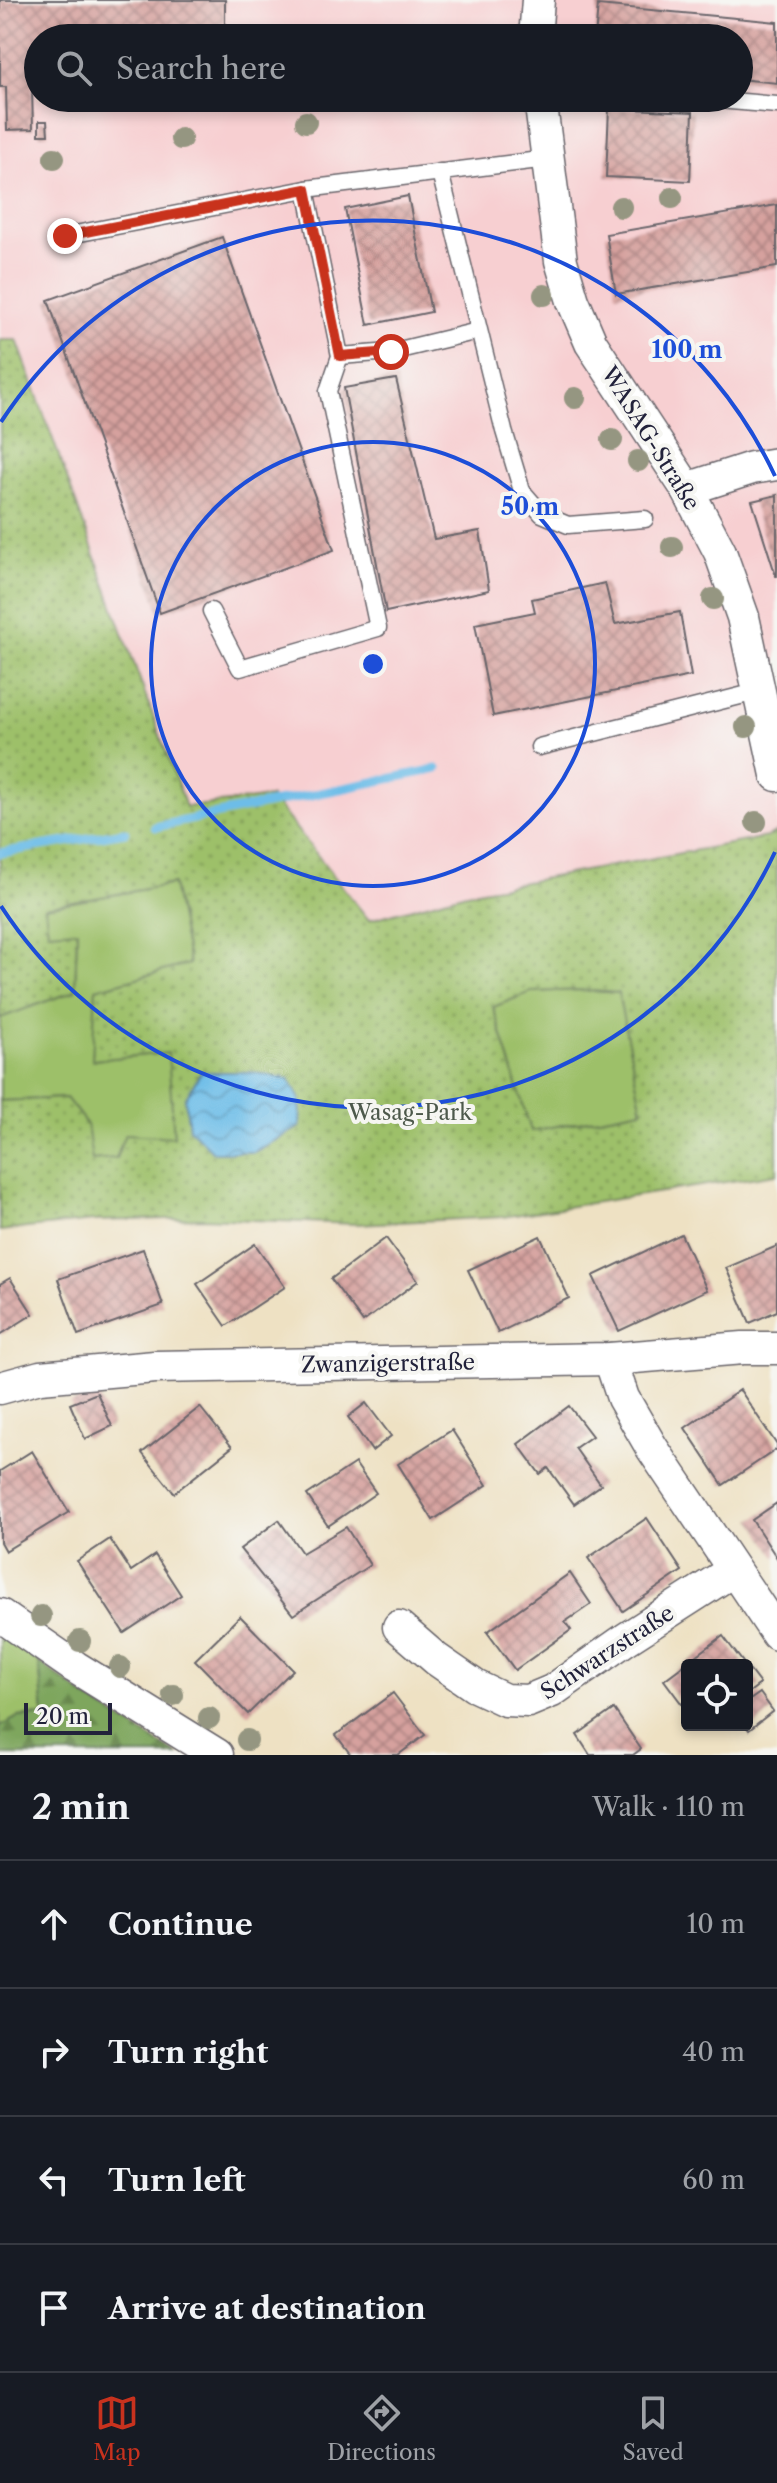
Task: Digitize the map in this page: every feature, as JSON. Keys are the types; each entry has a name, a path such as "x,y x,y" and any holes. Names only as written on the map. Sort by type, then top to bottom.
{"street":[{"path":"536,24 538,0"},
{"name":"WASAG-Straße","path":"542,112 561,261 573,301 591,343 687,489 720,552 743,617 777,775"},
{"path":"687,489 752,468 777,464"},
{"name":"Zwanzigerstraße","path":"0,1388 40,1377 155,1367 610,1359 777,1348"},
{"path":"610,1359 623,1398 652,1448 777,1634"},
{"name":"Schwarzstraße","path":"399,1627 436,1659 475,1686 505,1700 528,1701 552,1691 732,1571"},
{"path":"0,1615 75,1667 217,1755"}],"lane":[{"path":"753,103 777,105"},
{"path":"65,236 306,189 547,159"},
{"path":"440,172 478,331 522,491 542,514 568,525 645,519"},
{"path":"211,611 240,668 378,628 328,391 340,356 306,189"},
{"path":"340,356 391,352 478,331"},
{"path":"539,747 760,691"}],"shaded area":[{"path":"0,0 777,0 777,832 767,837 466,893 369,920 272,797 186,807 17,340 0,340"}],"green space":[{"name":"Wasag-Park","path":"0,340 17,340 186,807 271,797 369,920 466,893 767,837 777,832 777,1174 502,1217 356,1224 202,1218 93,1221 0,1231 0,1101 66,1098 87,1125 92,1160 116,1158 125,1134 174,1137 168,1053 92,1060 96,989 189,964 173,884 45,907 48,932 77,930 75,991 0,1018","holes":["580,990 618,993 642,1110 531,1131 493,1007 531,992","300,1127 254,1152 213,1152"]},
{"path":"173,884 189,964 96,989 93,1060 169,1053 174,1138 125,1134 116,1159 91,1160 87,1125 66,1098 0,1101 0,1018 75,990 77,931 48,932 44,907"},
{"path":"580,990 619,993 642,1110 531,1131 493,1007 531,992"},
{"path":"0,1636 39,1662 44,1715 18,1717 0,1727"},
{"path":"39,1662 90,1700 178,1755 0,1755 0,1727 18,1717 44,1715"}],"water":[{"path":"201,1072 251,1072 289,1079 301,1101 300,1127 254,1152 213,1152 189,1128 185,1099"}],"building":[{"path":"0,0 225,0 225,24 24,24 24,112 33,112 33,129 7,130 6,87 0,87"},
{"path":"598,5 777,22 777,83 753,80 753,24 596,24"},
{"path":"609,112 693,112 690,181 606,177"},
{"path":"39,121 47,121 48,135 39,135"},
{"path":"408,196 431,312 368,325 345,209"},
{"path":"777,205 777,267 616,294 606,234"},
{"path":"222,237 334,550 160,613 48,300"},
{"path":"396,379 434,539 480,531 489,590 386,612 344,388"},
{"path":"777,495 777,576 776,576 752,501"},
{"path":"605,583 615,624 680,612 691,676 493,716 475,624 535,612 532,599"},
{"path":"681,1234 707,1290 619,1331 593,1276"},
{"path":"540,1236 569,1298 498,1333 468,1270"},
{"path":"386,1238 418,1281 363,1322 331,1279"},
{"path":"255,1244 285,1287 226,1326 197,1284"},
{"path":"777,1246 777,1311 750,1323 726,1268"},
{"path":"143,1249 163,1305 78,1335 58,1279"},
{"path":"10,1278 33,1314 0,1335 0,1284"},
{"path":"740,1390 777,1449 723,1485 685,1428"},
{"path":"97,1393 112,1426 85,1439 70,1404"},
{"path":"366,1403 391,1436 372,1451 348,1417"},
{"path":"569,1406 592,1436 575,1448 601,1485 574,1504 548,1468 540,1474 518,1444"},
{"path":"200,1407 232,1447 174,1493 142,1453"},
{"path":"452,1430 487,1485 433,1520 398,1464"},
{"path":"32,1451 69,1512 5,1551 0,1542 0,1471"},
{"path":"355,1463 376,1493 328,1526 307,1495"},
{"path":"777,1503 777,1558 752,1520"},
{"path":"647,1518 682,1571 623,1611 588,1558"},
{"path":"279,1520 302,1553 346,1527 370,1565 293,1615 240,1549"},
{"path":"110,1539 131,1571 155,1555 181,1595 124,1633 77,1561"},
{"path":"570,1573 591,1604 565,1622 571,1630 515,1670 487,1632"},
{"path":"240,1616 293,1670 248,1714 195,1660"},
{"path":"723,1636 740,1659 692,1659"},
{"path":"681,1667 681,1703 664,1680"},
{"path":"753,1675 760,1684 753,1689"},
{"path":"393,1693 425,1735 398,1755 351,1755 336,1735"},
{"path":"760,1693 773,1711 753,1727 753,1698"},
{"path":"614,1709 641,1749 633,1755 590,1755 577,1735"}],"waterway":[{"path":"155,827 437,769"},
{"path":"0,853 125,832"}],"route":[{"path":"65,236 306,189 340,356 391,352"}]}
